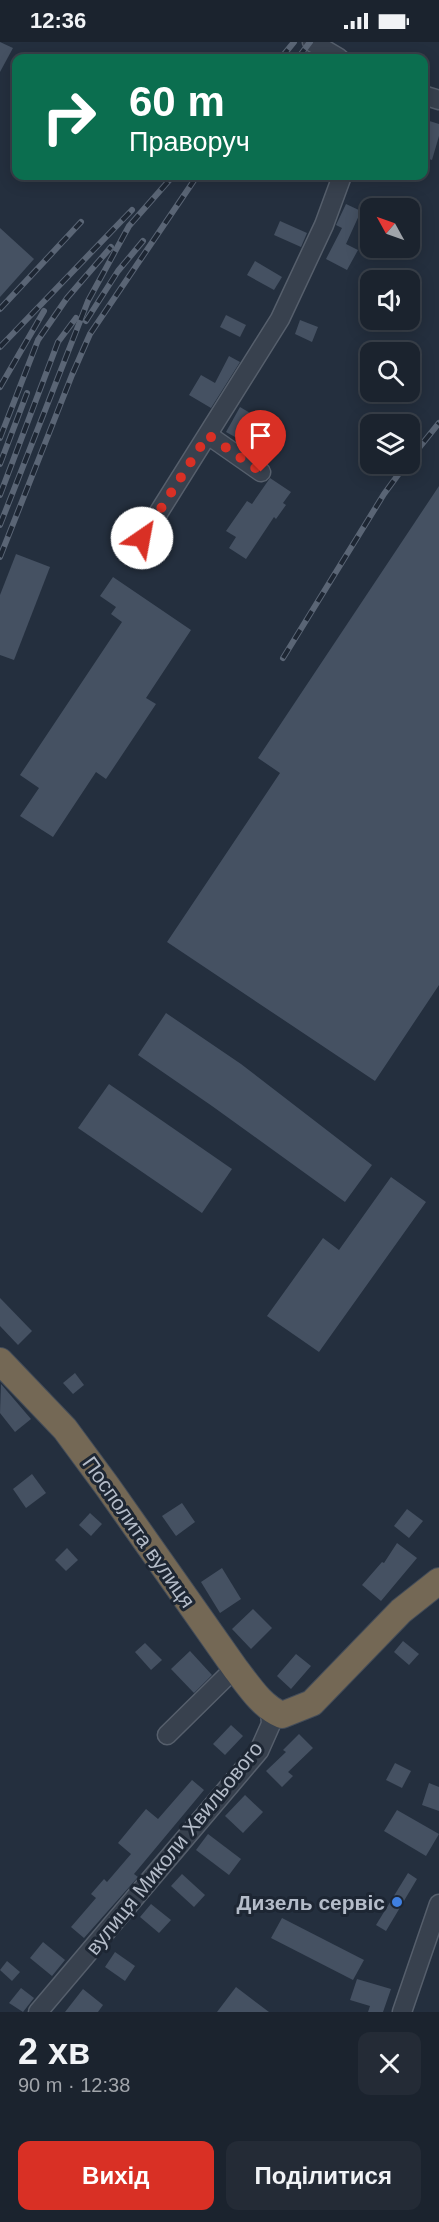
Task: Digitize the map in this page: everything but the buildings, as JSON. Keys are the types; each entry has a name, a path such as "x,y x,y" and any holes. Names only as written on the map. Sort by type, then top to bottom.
{"highway":[{"name":"Посполита вулиця","path":"0,1361 65,1429 235,1668 270,1710"},
{"path":"270,1710 282,1715 312,1703 401,1611 439,1581"}],"street":[{"path":"312,42 332,54"},
{"path":"142,538 280,319 324,225 341,180"},
{"path":"208,435 261,472"},
{"path":"167,1735 235,1668"},
{"name":"вулиця Миколи Хвильового","path":"38,2012 260,1751 271,1724 270,1710"},
{"path":"402,2012 439,1904"}],"railway":[{"path":"284,54 294,42"},
{"path":"301,54 310,42"},
{"path":"0,525 88,301 129,226 169,180"},
{"path":"0,557 90,334 194,180"},
{"path":"0,347 132,210"},
{"path":"0,309 81,222"},
{"path":"86,321 118,271 143,241"},
{"path":"0,438 38,340 67,298 111,247"},
{"path":"0,387 44,311"},
{"path":"0,495 58,342 76,318"},
{"path":"0,464 27,393"},
{"path":"420,447 439,423"},
{"path":"283,658 399,474"}],"place":[{"name":"Дизель сервіс","path":"397,1902"}],"route":[{"path":"142,538 208,435 261,472"}]}
